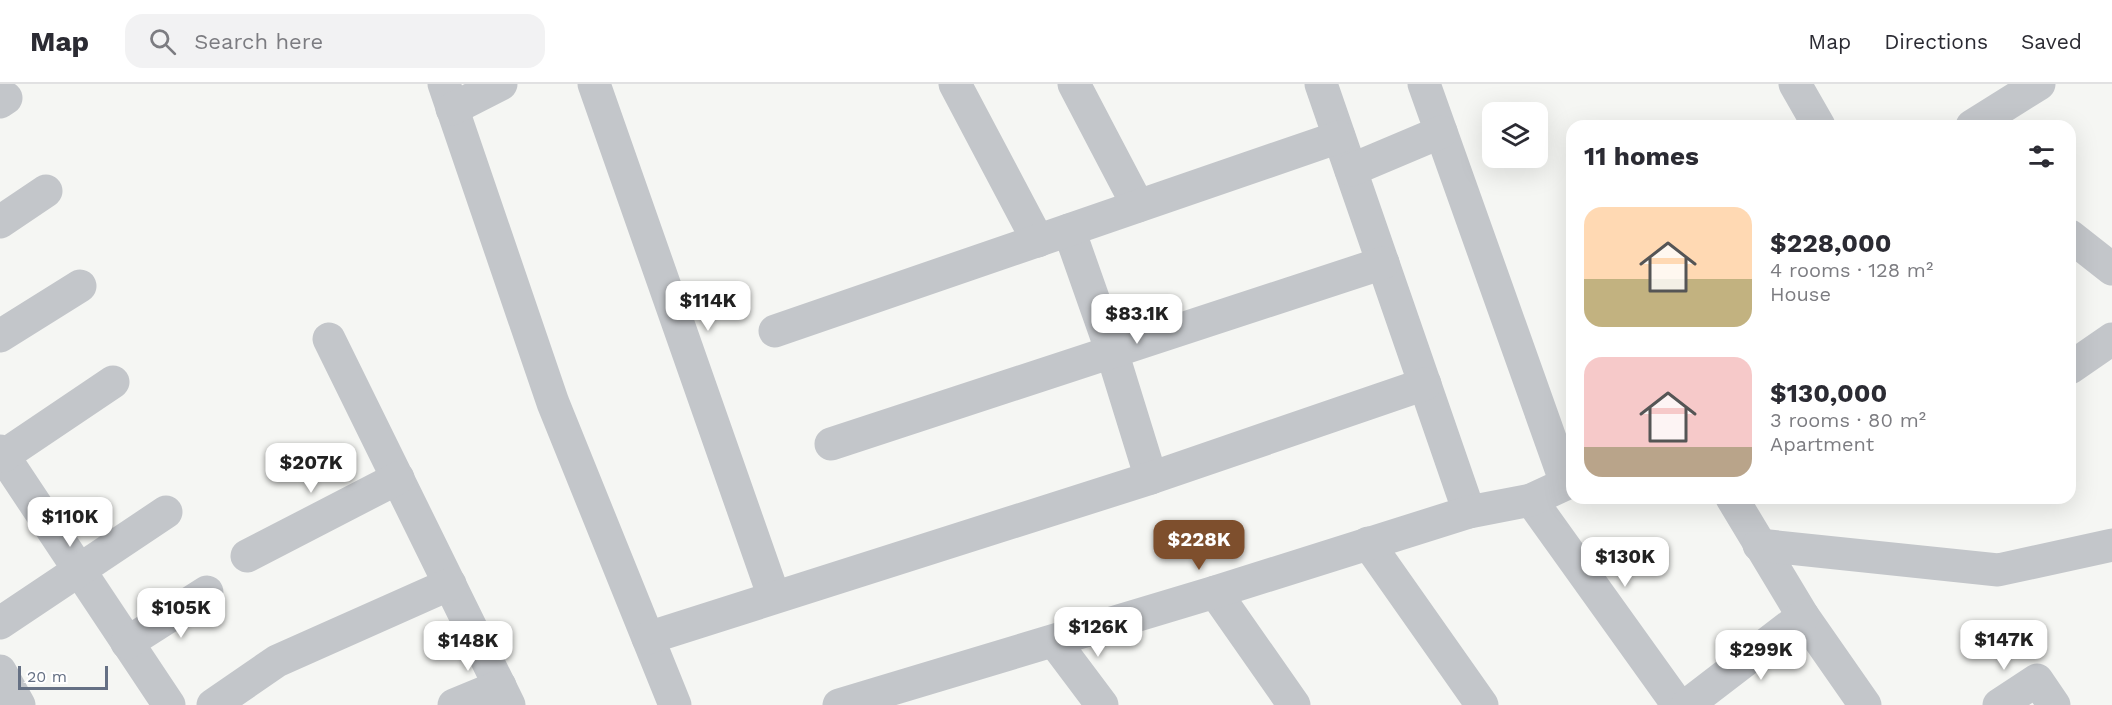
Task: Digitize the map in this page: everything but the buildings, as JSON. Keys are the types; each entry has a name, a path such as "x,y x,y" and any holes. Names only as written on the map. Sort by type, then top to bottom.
{"street":[{"path":"501,84 448,97 553,403 675,705"},
{"path":"594,84 774,597"},
{"path":"955,84 1038,241"},
{"path":"1074,84 1138,206"},
{"path":"1321,84 1470,512"},
{"path":"1424,84 1566,474"},
{"path":"1795,84 1816,120"},
{"path":"1982,120 2040,84"},
{"path":"1351,170 1441,132"},
{"path":"776,331 1339,137"},
{"path":"0,222 46,191"},
{"path":"1069,230 1112,352 1151,478"},
{"path":"2076,241 2112,269"},
{"path":"831,444 1383,263"},
{"path":"0,336 80,286"},
{"path":"329,339 505,696 454,705"},
{"path":"2076,364 2112,339"},
{"path":"113,382 2,453 169,705"},
{"path":"648,638 1151,478 1425,384"},
{"path":"247,556 398,478"},
{"path":"839,705 1215,592 1470,512 1531,500 1566,483"},
{"path":"1531,500 1678,705"},
{"path":"1735,504 1803,616 1865,705"},
{"path":"0,623 80,572 166,512"},
{"path":"1368,543 1482,705"},
{"path":"1759,545 1998,570 2112,545"},
{"path":"213,705 277,661 450,584"},
{"path":"128,643 207,592"},
{"path":"1215,592 1294,705"},
{"path":"1687,705 1803,616"},
{"path":"1054,641 1102,705"},
{"path":"0,671 19,705"},
{"path":"1999,705 2037,680 2054,705"}]}
